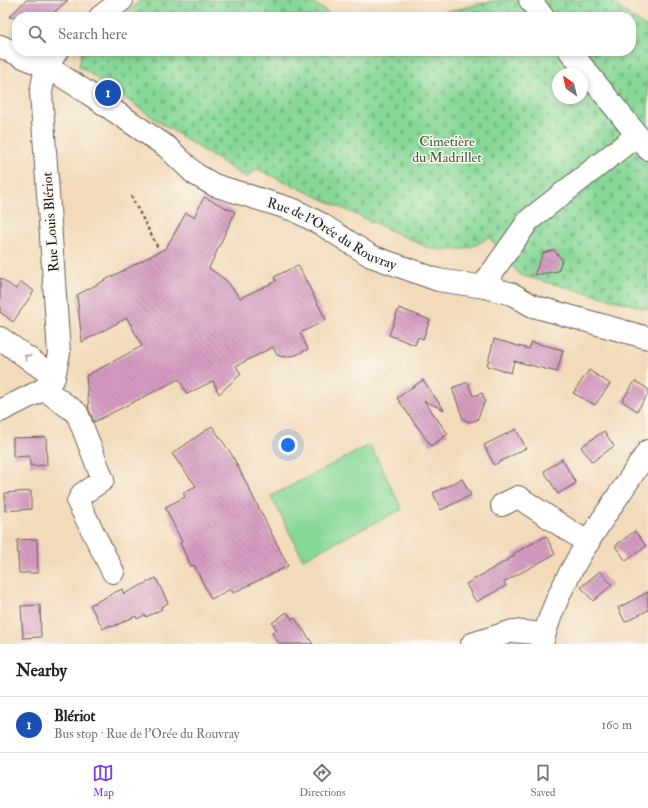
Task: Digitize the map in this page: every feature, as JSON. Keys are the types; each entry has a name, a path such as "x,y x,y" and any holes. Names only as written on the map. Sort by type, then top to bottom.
{"street":[{"path":"106,12 122,0"},
{"path":"530,0 539,12"},
{"name":"Rue de l'Orée du Rouvray","path":"0,46 12,49"},
{"name":"Rue de l'Orée du Rouvray","path":"40,56 52,59 85,91 167,148 195,174 214,185 294,210 321,224 371,256 438,280 485,287 512,294 540,308 648,338"},
{"path":"485,287 488,278 529,220 642,142 574,56"},
{"name":"Rue Louis Blériot","path":"49,383 59,353 42,92 52,59"},
{"path":"0,338 49,383 77,413 103,480 82,494 78,502 113,572"},
{"path":"0,411 49,383"},
{"path":"472,644 513,631 543,639 557,597 588,543 648,452"},
{"path":"502,505 518,497 588,543"}],"path":[{"path":"131,196 158,248"}],"green space":[{"path":"142,0 309,0 327,12 126,12"},
{"name":"Cimetière du Madrillet","path":"498,0 609,0 625,12 444,12"},
{"name":"Cimetière du Madrillet","path":"636,20 648,29 648,309 520,275 489,237 468,248 455,250 431,249 257,169 246,178 161,123 79,66 81,56 636,56"},
{"path":"370,445 402,509 303,559 271,496"}],"building":[{"path":"26,0 68,0 55,12 14,12"},
{"path":"204,197 235,212 209,268 227,281 240,298 276,281 274,277 298,265 326,320 300,333 308,349 296,355 283,357 277,355 273,347 236,366 241,374 219,394 213,381 187,394 179,379 94,422 89,410 86,376 142,346 127,318 82,342 77,295 166,248 186,213 194,217"},
{"path":"554,250 562,260 558,271 534,275 543,253"},
{"path":"0,278 16,289 21,282 34,291 13,322 0,312"},
{"path":"399,308 430,320 423,339 418,337 415,345 389,335"},
{"path":"494,339 529,349 531,342 563,350 557,372 514,361 511,373 487,366"},
{"path":"589,370 610,384 595,405 573,393"},
{"path":"423,380 444,410 424,401 448,434 431,446 397,398"},
{"path":"635,381 648,389 648,394 637,411 622,401"},
{"path":"468,382 473,396 482,393 485,401 477,420 470,422 463,419 452,388"},
{"path":"212,426 232,455 288,566 233,593 231,589 211,599 194,565 191,566 180,543 182,542 165,507 185,497 183,493 196,486 172,454"},
{"path":"516,429 526,448 494,465 484,445"},
{"path":"604,431 614,446 592,462 581,447"},
{"path":"46,437 47,465 30,466 30,456 13,457 13,438"},
{"path":"562,459 576,483 558,494 544,471"},
{"path":"462,479 471,495 441,510 433,493"},
{"path":"31,491 31,509 5,511 5,493"},
{"path":"635,531 646,546 626,561 615,546"},
{"path":"546,536 555,554 504,582 506,586 476,602 466,584 514,556 513,554"},
{"path":"37,539 38,573 19,573 17,540"},
{"path":"600,571 612,585 593,601 581,587"},
{"path":"156,578 168,603 161,607 162,609 146,617 145,615 137,619 136,616 112,627 110,625 103,629 90,605 122,589 124,594"},
{"path":"648,592 648,610 625,622 618,608"},
{"path":"40,605 41,637 23,638 21,606"},
{"path":"287,612 292,619 294,617 313,644 280,644 272,633 277,630 272,623"}],"place":[{"name":"Blériot","path":"108,93"}]}
